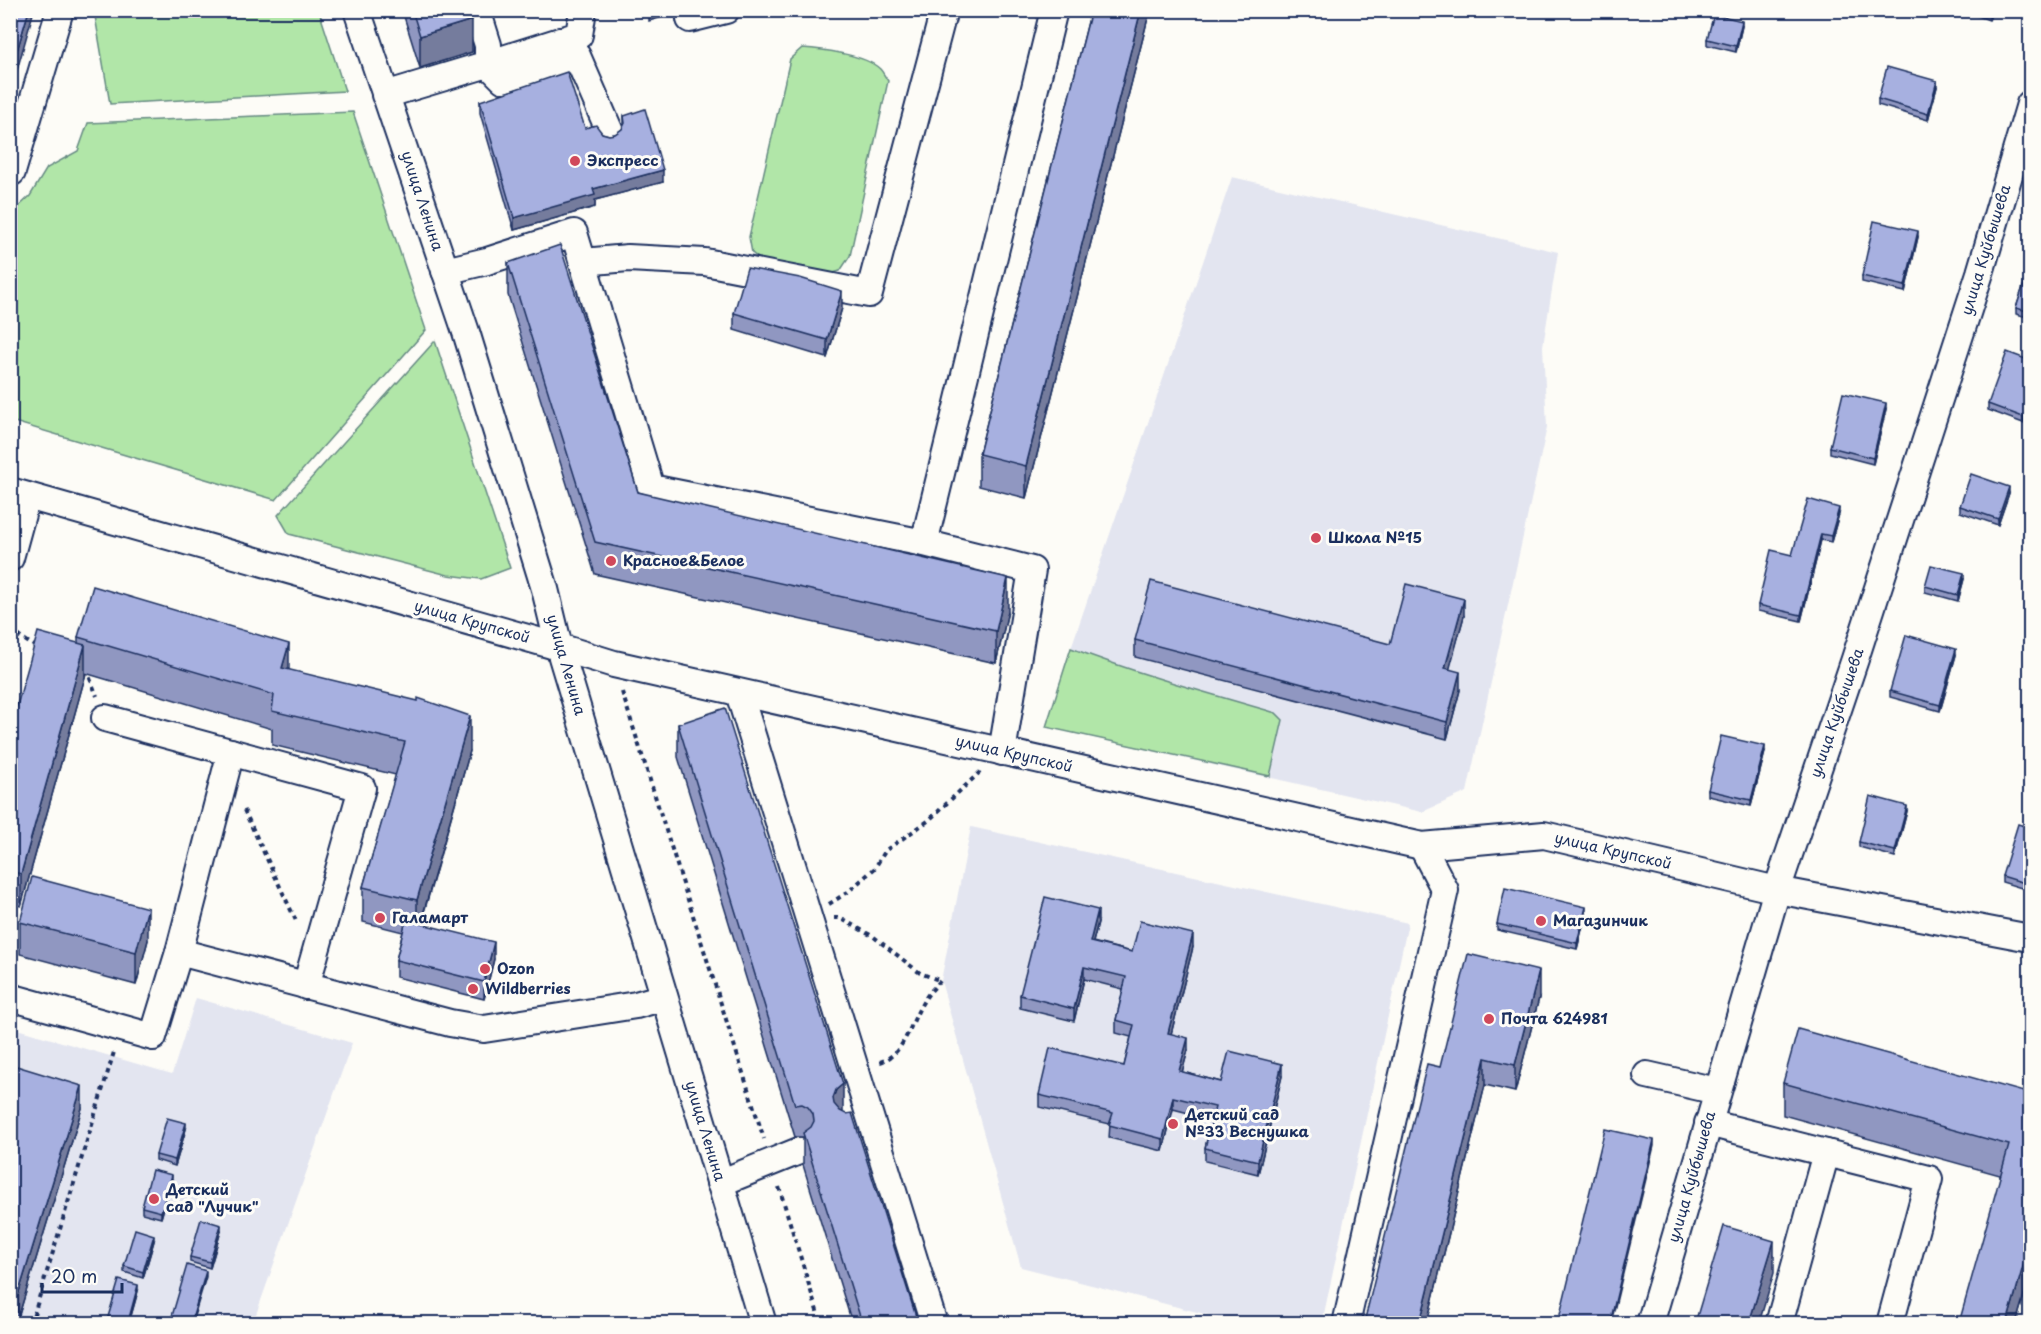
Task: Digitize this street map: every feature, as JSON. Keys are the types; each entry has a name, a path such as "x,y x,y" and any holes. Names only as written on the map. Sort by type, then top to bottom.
{"street":[{"path":"12,172 60,10"},
{"name":"улица Ленина","path":"357,10 466,332 545,589 559,647 763,1323"},
{"path":"477,10 488,45 488,64 503,79 577,56 610,132"},
{"path":"385,95 579,35 583,10"},
{"path":"690,19 726,10"},
{"path":"583,262 628,258 705,262 869,294 944,10"},
{"path":"924,543 1054,10"},
{"name":"улица Куйбышева","path":"1650,1323 1777,890 1855,659 1980,273 2031,104"},
{"path":"445,271 487,261 574,232 651,488 924,543 1032,570 1002,752"},
{"path":"10,558 19,493"},
{"name":"улица Крупской","path":"19,493 614,664 1422,846 1544,835 1777,890 2031,938"},
{"path":"739,693 934,1323"},
{"path":"105,718 228,762 362,788 306,986"},
{"path":"10,997 153,1037 228,762"},
{"path":"1346,1323 1445,890 1422,846"},
{"path":"178,952 450,1023 484,1029 636,1005 664,996"},
{"path":"1647,1075 1717,1091"},
{"path":"848,1131 871,1121"},
{"path":"1708,1123 1929,1179 1890,1323"},
{"path":"720,1183 799,1151"},
{"path":"1779,1323 1826,1153"}],"path":[{"path":"10,630 45,653"},
{"path":"614,664 821,1323"},
{"path":"80,673 89,676 105,718"},
{"path":"807,915 848,892 874,869 886,850 928,821 1002,752"},
{"path":"228,762 314,959"},
{"path":"807,915 840,918 874,937 920,973 941,981 926,996 896,1053 889,1059 856,1071"},
{"path":"31,1323 121,1028"}],"shaded area":[{"name":"Школа №15","path":"1232,177 1558,252 1543,346 1547,427 1467,792 1422,812 1046,727"},
{"name":"Детский сад №33 Веснушка","path":"971,827 1408,923 1322,1323 1240,1323 1021,1267 941,981"},
{"name":"Детский сад \"Лучик\"","path":"196,998 352,1043 253,1323 11,1323 10,1027 172,1074"}],"green space":[{"path":"97,11 319,11 345,91 110,104 95,16"},
{"path":"802,48 831,51 865,60 880,69 888,81 850,256 840,271 823,276 769,267 752,253 749,237 790,59"},
{"path":"353,112 426,330 276,500 11,421 12,213 30,196 47,168 78,151 88,123"},
{"path":"435,341 510,568 481,579 448,575 289,534 278,515"},
{"path":"1071,648 1147,675 1276,713 1283,720 1270,776 1046,727"}],"building":[{"path":"10,10 29,10 10,74"},
{"path":"412,10 469,10 472,20 420,36"},
{"path":"648,10 664,10 649,15"},
{"path":"1091,10 1141,10 1026,466 979,454"},
{"path":"1978,10 1990,10 1989,14"},
{"path":"1714,14 1742,21 1736,46 1707,39"},
{"path":"1887,67 1937,81 1928,114 1878,99"},
{"name":"Экспресс","path":"567,72 585,128 596,125 602,133 615,134 622,129 625,123 624,116 645,109 663,170 593,189 595,195 514,218 480,101"},
{"path":"1874,221 1918,231 1905,286 1862,276"},
{"path":"560,245 638,492 1008,578 996,631 595,542 508,263"},
{"path":"2031,263 2031,312 2016,308"},
{"path":"747,268 800,278 842,291 827,340 734,313"},
{"path":"2007,352 2031,361 2031,398 2023,417 1988,404"},
{"path":"1843,393 1886,403 1873,458 1830,447"},
{"path":"1971,474 2009,487 1998,519 1960,506"},
{"path":"1808,499 1839,508 1831,536 1821,534 1801,615 1758,605 1771,550 1792,555"},
{"path":"1931,565 1964,573 1958,595 1925,586"},
{"path":"1151,581 1390,644 1406,584 1464,599 1445,668 1460,672 1447,722 1135,640"},
{"path":"93,586 289,644 282,668 418,701 418,698 470,716 417,900 363,887 405,742 272,711 274,695 78,637"},
{"path":"38,632 85,645 21,874 10,871 10,730"},
{"path":"1906,635 1956,649 1940,705 1890,691"},
{"path":"725,708 843,1084 836,1090 833,1098 834,1104 846,1114 852,1113 918,1323 862,1323 803,1133 811,1127 814,1121 813,1114 808,1107 802,1104 795,1105 678,724"},
{"path":"1721,736 1765,746 1751,800 1708,790"},
{"path":"1870,796 1907,806 1895,851 1859,842"},
{"path":"2018,824 2031,828 2031,885 2002,876"},
{"path":"32,877 148,908 136,952 20,922"},
{"name":"Магазинчик","path":"1505,888 1586,907 1577,943 1497,924"},
{"path":"1045,897 1098,910 1090,942 1132,952 1140,921 1193,934 1168,1033 1188,1038 1179,1071 1221,1082 1229,1051 1282,1064 1258,1161 1205,1148 1215,1107 1173,1097 1163,1139 1109,1125 1113,1113 1039,1095 1050,1048 1124,1066 1134,1025 1116,1020 1126,977 1084,967 1074,1009 1020,995"},
{"path":"406,920 494,942 484,982 396,960"},
{"path":"1468,954 1539,971 1515,1065 1485,1058 1420,1323 1364,1323 1427,1064 1440,1067"},
{"path":"1798,1029 2031,1094 2031,1238 2007,1323 1959,1323 2009,1145 1783,1083"},
{"path":"10,1064 82,1086 18,1295 10,1293"},
{"path":"167,1118 186,1123 175,1160 156,1155"},
{"path":"1605,1129 1654,1140 1610,1323 1558,1323"},
{"path":"152,1170 172,1175 161,1212 142,1207"},
{"path":"201,1219 221,1225 210,1262 190,1257"},
{"path":"1724,1226 1774,1241 1749,1323 1695,1323"},
{"path":"135,1229 154,1235 143,1272 124,1266"},
{"path":"187,1265 206,1271 191,1323 170,1323"},
{"path":"119,1280 138,1285 128,1322 108,1317"}],"place":[{"name":"Экспресс","path":"575,161"},
{"name":"Школа №15","path":"1316,538"},
{"name":"Красное&Белое","path":"611,561"},
{"name":"Галамарт","path":"380,918"},
{"name":"Магазинчик","path":"1541,921"},
{"name":"Ozon","path":"485,969"},
{"name":"Wildberries","path":"473,989"},
{"name":"Почта 624981","path":"1489,1019"},
{"name":"Детский сад №33 Веснушка","path":"1173,1124"},
{"name":"Детский сад \"Лучик\"","path":"154,1199"}]}
